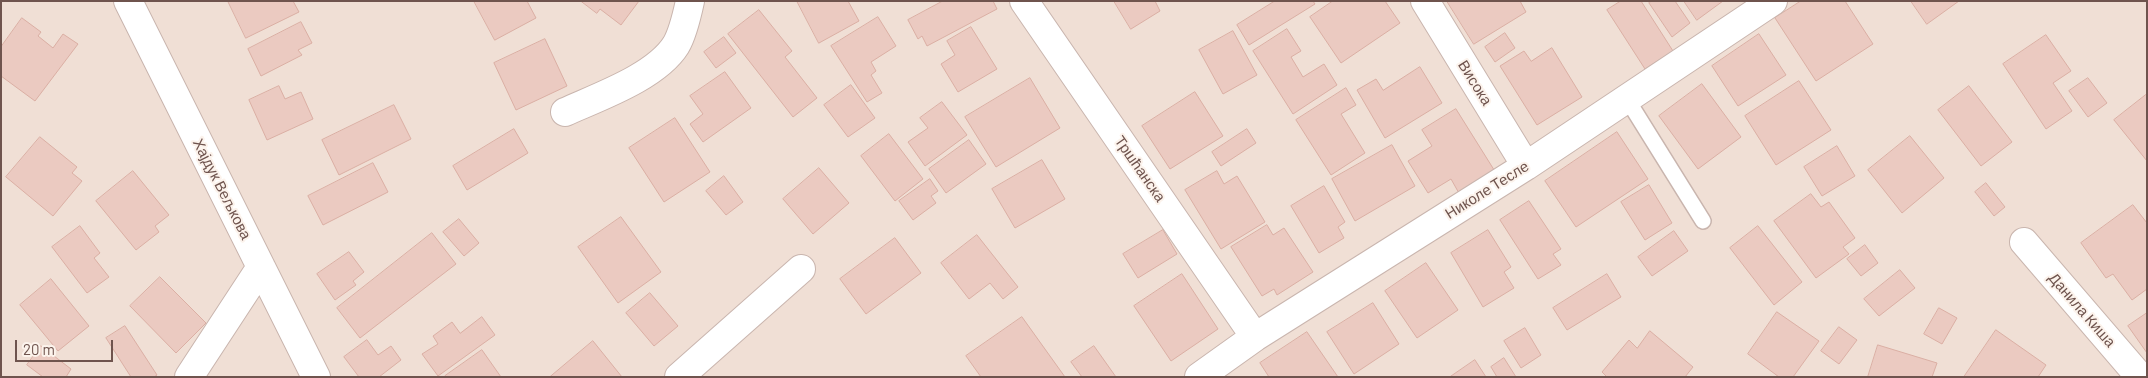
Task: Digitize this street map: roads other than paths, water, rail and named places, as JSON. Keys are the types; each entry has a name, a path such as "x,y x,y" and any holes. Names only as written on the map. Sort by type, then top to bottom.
{"street":[{"name":"Хајдук Вељкова","path":"128,1 316,377"},
{"path":"565,112 628,84 654,68 676,46 690,1"},
{"name":"Тршћанска","path":"1024,1 1255,337"},
{"name":"Висока","path":"1425,1 1526,166"},
{"name":"Николе Тесле","path":"1199,377 1255,337 1526,166 1773,1"},
{"name":"Данила Киша","path":"2024,242 2140,377"},
{"path":"189,377 261,267"},
{"path":"679,377 801,269"}],"lane":[{"path":"1626,99 1703,221"}]}
